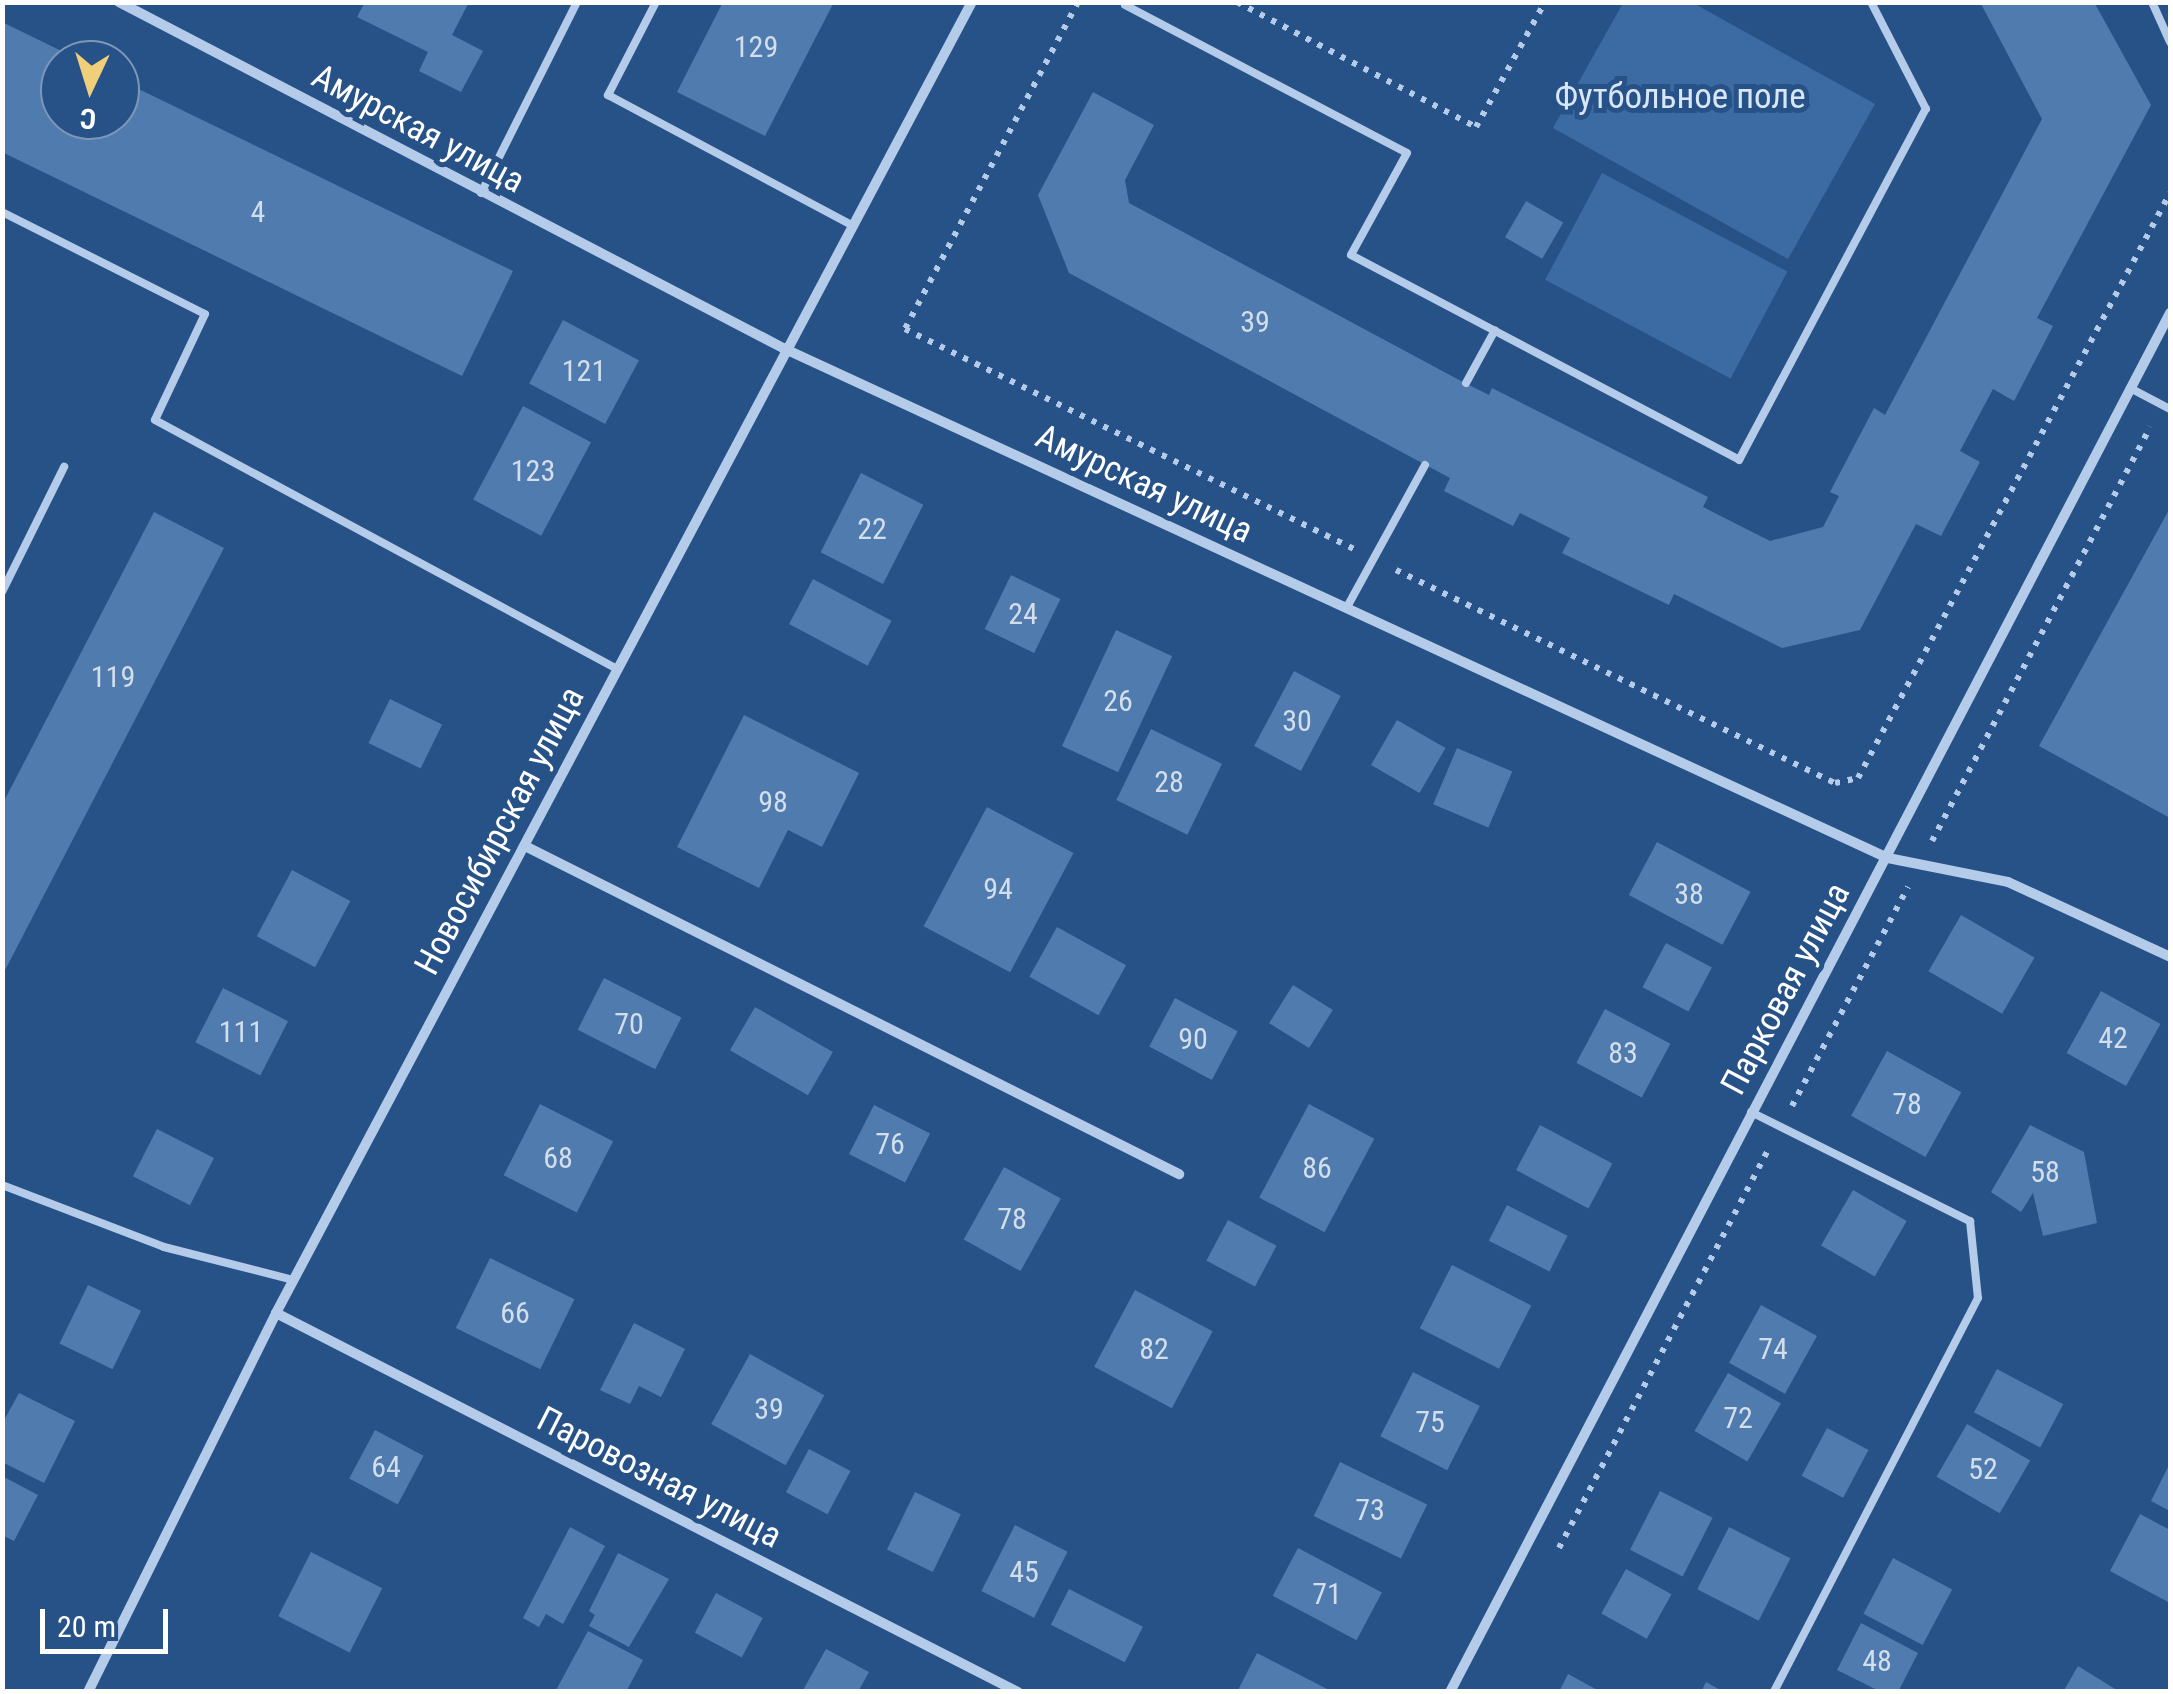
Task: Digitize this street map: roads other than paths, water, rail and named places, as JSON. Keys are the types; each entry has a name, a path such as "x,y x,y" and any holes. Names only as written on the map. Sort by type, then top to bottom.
{"street":[{"name":"Амурская улица","path":"119,2 784,348 1888,858 2008,882 2170,957"},
{"name":"Новосибирская улица","path":"88,1692 276,1313 784,348 972,2"},
{"name":"Парковая улица","path":"1450,1692 2170,313"},
{"path":"525,846 1178,1174"},
{"name":"Паровозная улица","path":"276,1313 1018,1692"}],"lane":[{"path":"481,193 577,2"},
{"path":"656,2 608,96 850,224"},
{"path":"1125,5 1406,153 1352,256 1739,460 1926,108 1871,2"},
{"path":"2152,2 2170,42"},
{"path":"2,212 205,314 155,420 617,669"},
{"path":"1466,384 1495,330"},
{"path":"2130,388 2166,407"},
{"path":"1347,608 1425,465"},
{"path":"2,592 64,467"},
{"path":"1751,1112 1970,1221 1978,1298 1774,1692"},
{"path":"2,1185 164,1247 294,1280"}],"park label":[{"name":"Футбольное поле","path":"1680,97"}]}
